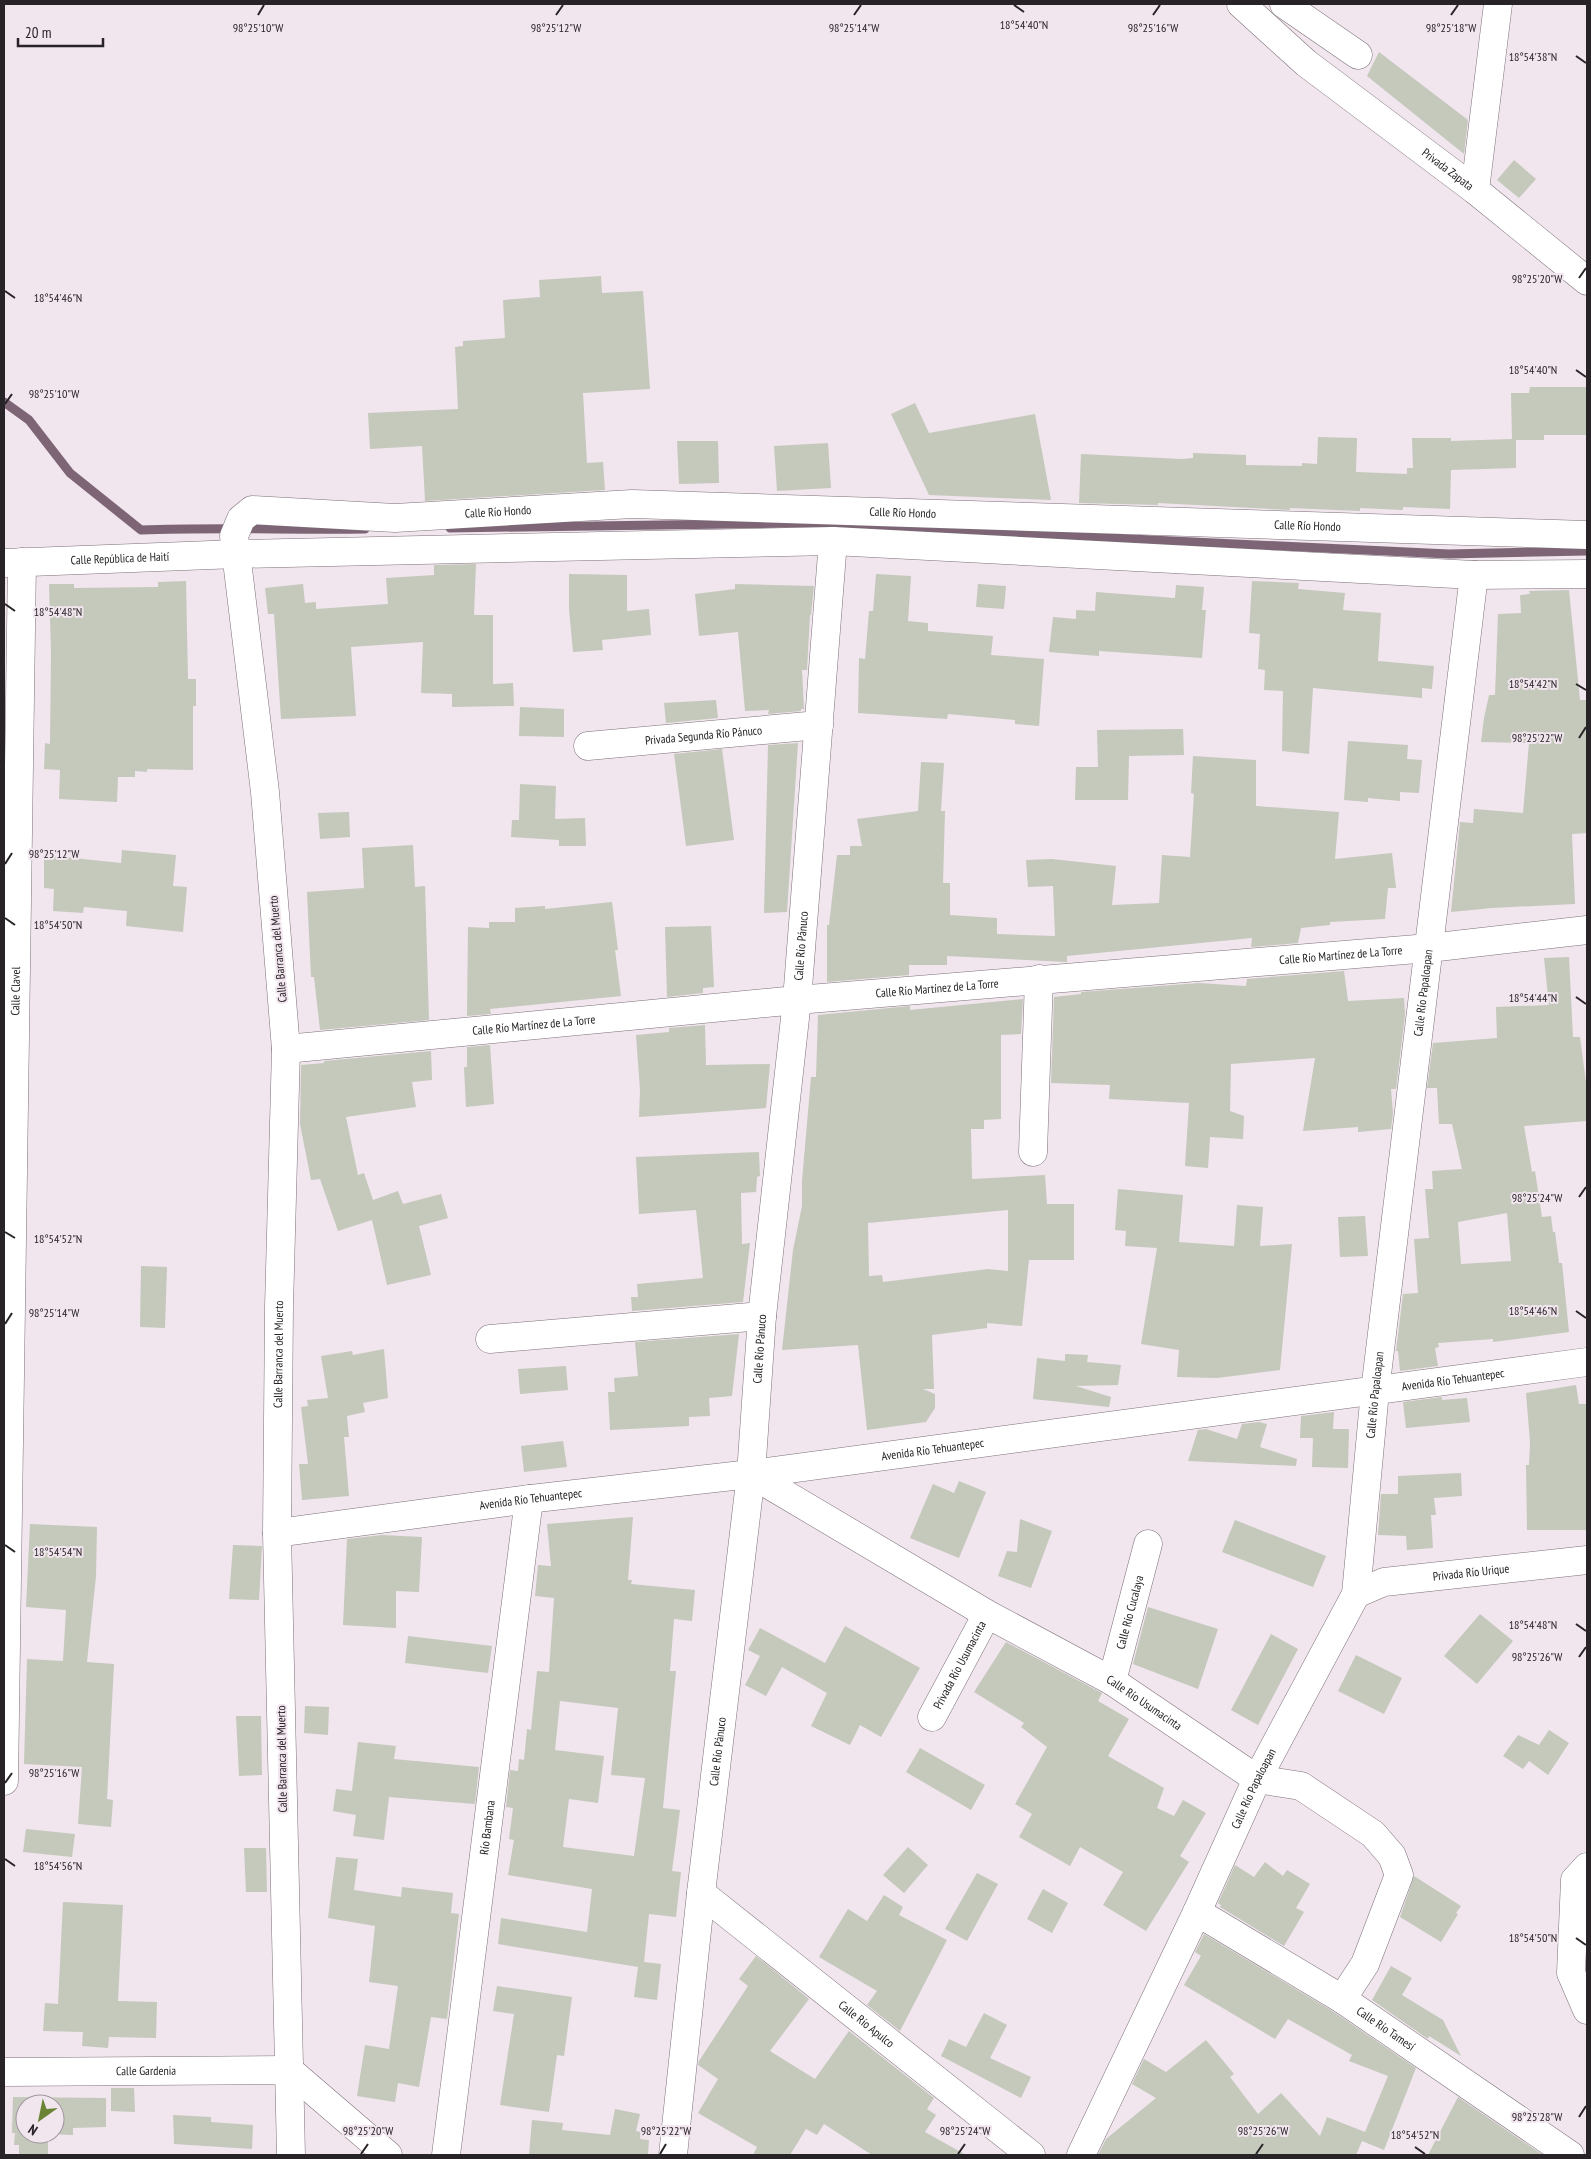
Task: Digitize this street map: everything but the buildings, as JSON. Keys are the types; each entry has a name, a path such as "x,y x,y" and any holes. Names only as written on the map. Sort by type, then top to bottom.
{"street":[{"name":"Privada Zapata","path":"1241,4 1306,63 1475,190 1587,280"},
{"path":"1284,4 1358,55"},
{"path":"1475,190 1498,4"},
{"path":"1306,63 1313,24"},
{"name":"Calle Río Hondo","path":"237,536 252,510 395,518 632,504 1587,535"},
{"path":"237,536 833,541 1474,575 1587,574"},
{"name":"Calle República de Haití","path":"13,563 237,536"},
{"name":"Calle Barranca del Muerto","path":"237,536 265,792 286,1049 279,1307 277,1534 291,2155"},
{"name":"Calle Río Pánuco","path":"673,2155 701,1893 751,1474 762,1316 798,1000 833,541"},
{"name":"Calle Clavel","path":"4,1781 13,563"},
{"name":"Calle Río Papaloapan","path":"1081,2155 1198,1912 1257,1779 1356,1594 1375,1391 1474,575"},
{"name":"Privada Segunda Río Pánuco","path":"588,746 819,724"},
{"name":"Calle Río Martínez de La Torre","path":"286,1049 798,1000 1429,948 1587,930"},
{"path":"1033,1152 1039,979"},
{"path":"490,1339 762,1316"},
{"name":"Avenida Río Tehuantepec","path":"277,1534 529,1499 751,1474 1587,1362"},
{"name":"Calle Río Usumacinta","path":"751,1474 987,1614 1112,1681 1257,1779 1301,1786 1373,1834 1392,1856 1399,1876 1365,1964 1342,1999"},
{"name":"Río Bambana","path":"446,2155 529,1499"},
{"name":"Calle Río Cucalaya","path":"1112,1681 1148,1544"},
{"name":"Privada Río Urique","path":"1356,1594 1384,1582 1587,1560"},
{"name":"Privada Río Usumacinta","path":"932,1717 987,1614"},
{"path":"1587,1867 1575,1880 1571,1973 1587,2010"},
{"name":"Calle Río Apulco","path":"701,1893 1031,2155"},
{"name":"Calle Río Tamesí","path":"1198,1912 1342,1999 1570,2155"},
{"path":"289,2070 388,2155"},
{"name":"Calle Gardenia","path":"4,2072 289,2070"}],"waterway":[{"path":"4,402 29,420 70,473 141,530 365,529"},
{"path":"450,528 792,523 1449,554 1587,551"}]}
